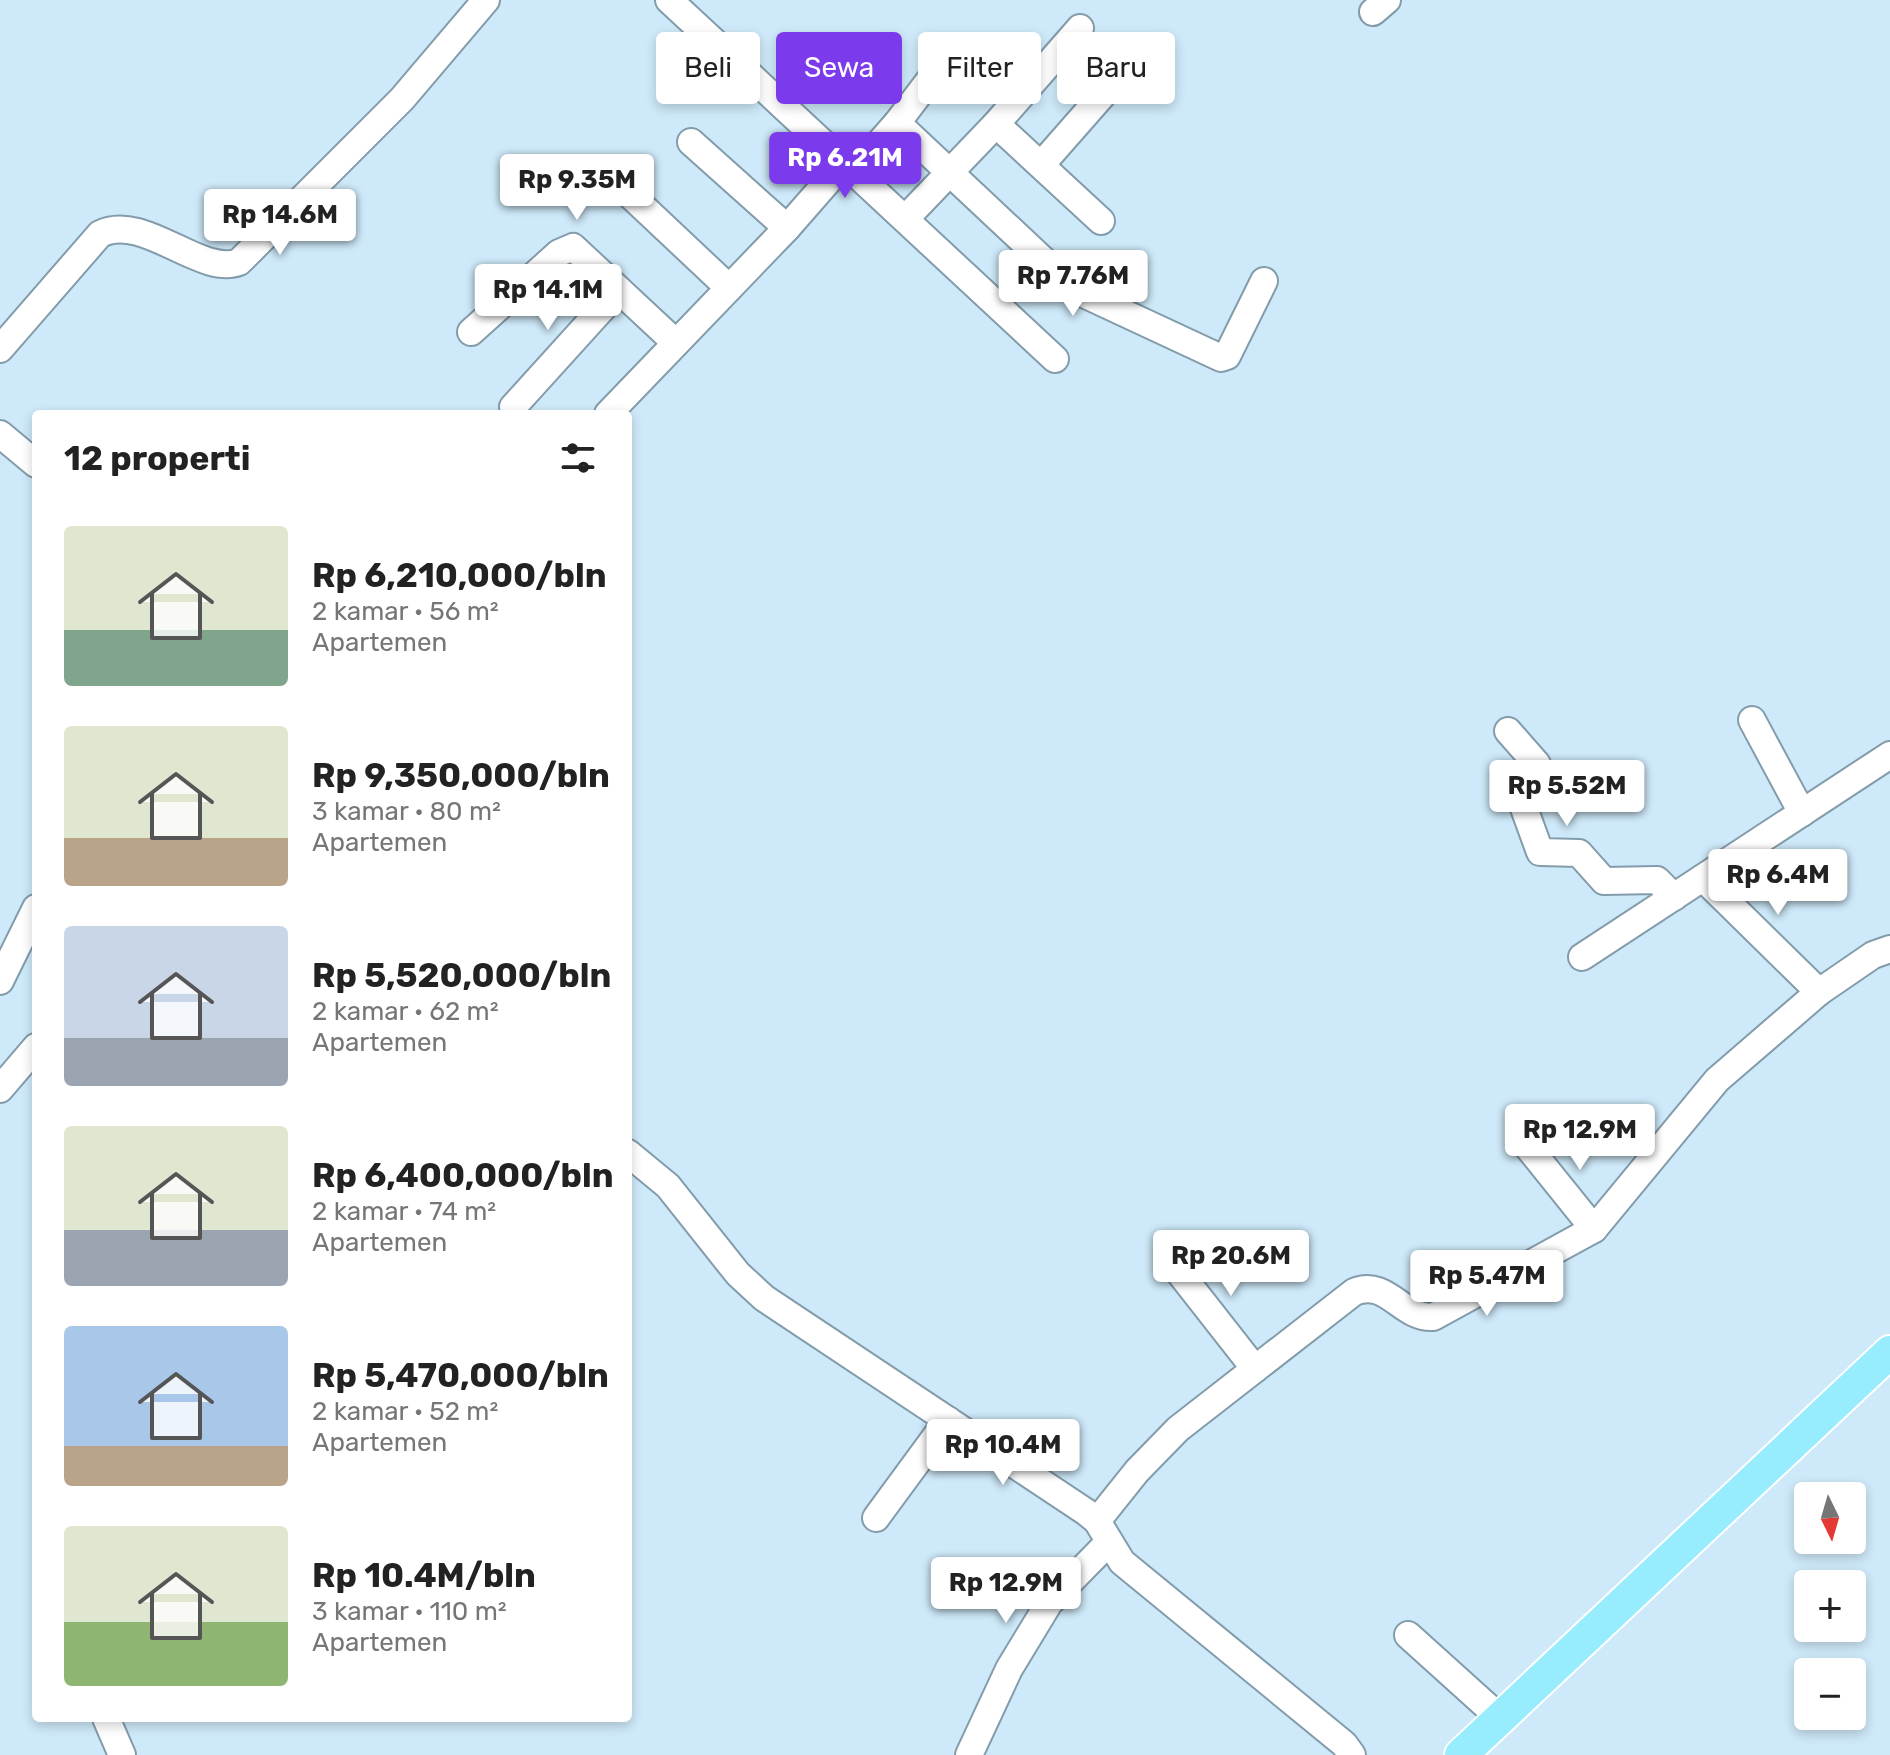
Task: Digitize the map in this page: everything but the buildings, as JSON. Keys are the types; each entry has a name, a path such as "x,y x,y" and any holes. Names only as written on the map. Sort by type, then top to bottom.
{"main road":[{"path":"1461,1755 1890,1352"}],"street":[{"path":"669,0 1055,359"},
{"path":"0,349 100,234 107,231 131,230 222,265 239,262 402,99 473,5"},
{"path":"905,219 996,124 1080,28"},
{"path":"612,410 787,228 897,123 918,95"},
{"path":"1041,165 1095,104"},
{"path":"897,123 1075,290 1218,357 1227,356 1264,281"},
{"path":"996,124 1101,221"},
{"path":"691,142 787,228"},
{"path":"627,192 729,288"},
{"path":"471,332 569,247 577,249 676,343"},
{"path":"513,407 619,290"},
{"path":"0,434 32,461"},
{"path":"1752,720 1802,813"},
{"path":"1508,731 1537,764 1538,773 1520,788 1520,797 1540,852 1579,853 1604,881 1657,880 1674,897"},
{"path":"1582,957 1890,755"},
{"path":"1703,878 1819,992"},
{"path":"0,981 32,916"},
{"path":"969,1755 1009,1669 1049,1603 1103,1532 1155,1451 1255,1369 1363,1288 1380,1290 1416,1315 1433,1317 1594,1229 1717,1080 1819,992 1873,955 1890,949"},
{"path":"0,1089 32,1052"},
{"path":"1528,1147 1594,1229"},
{"path":"632,1156 668,1186 738,1274 764,1298 948,1420 1103,1532 1122,1562 1344,1744 1352,1755"},
{"path":"1168,1258 1255,1369"},
{"path":"876,1518 948,1420"},
{"path":"1408,1635 1500,1718"},
{"path":"108,1722 122,1755"}]}
